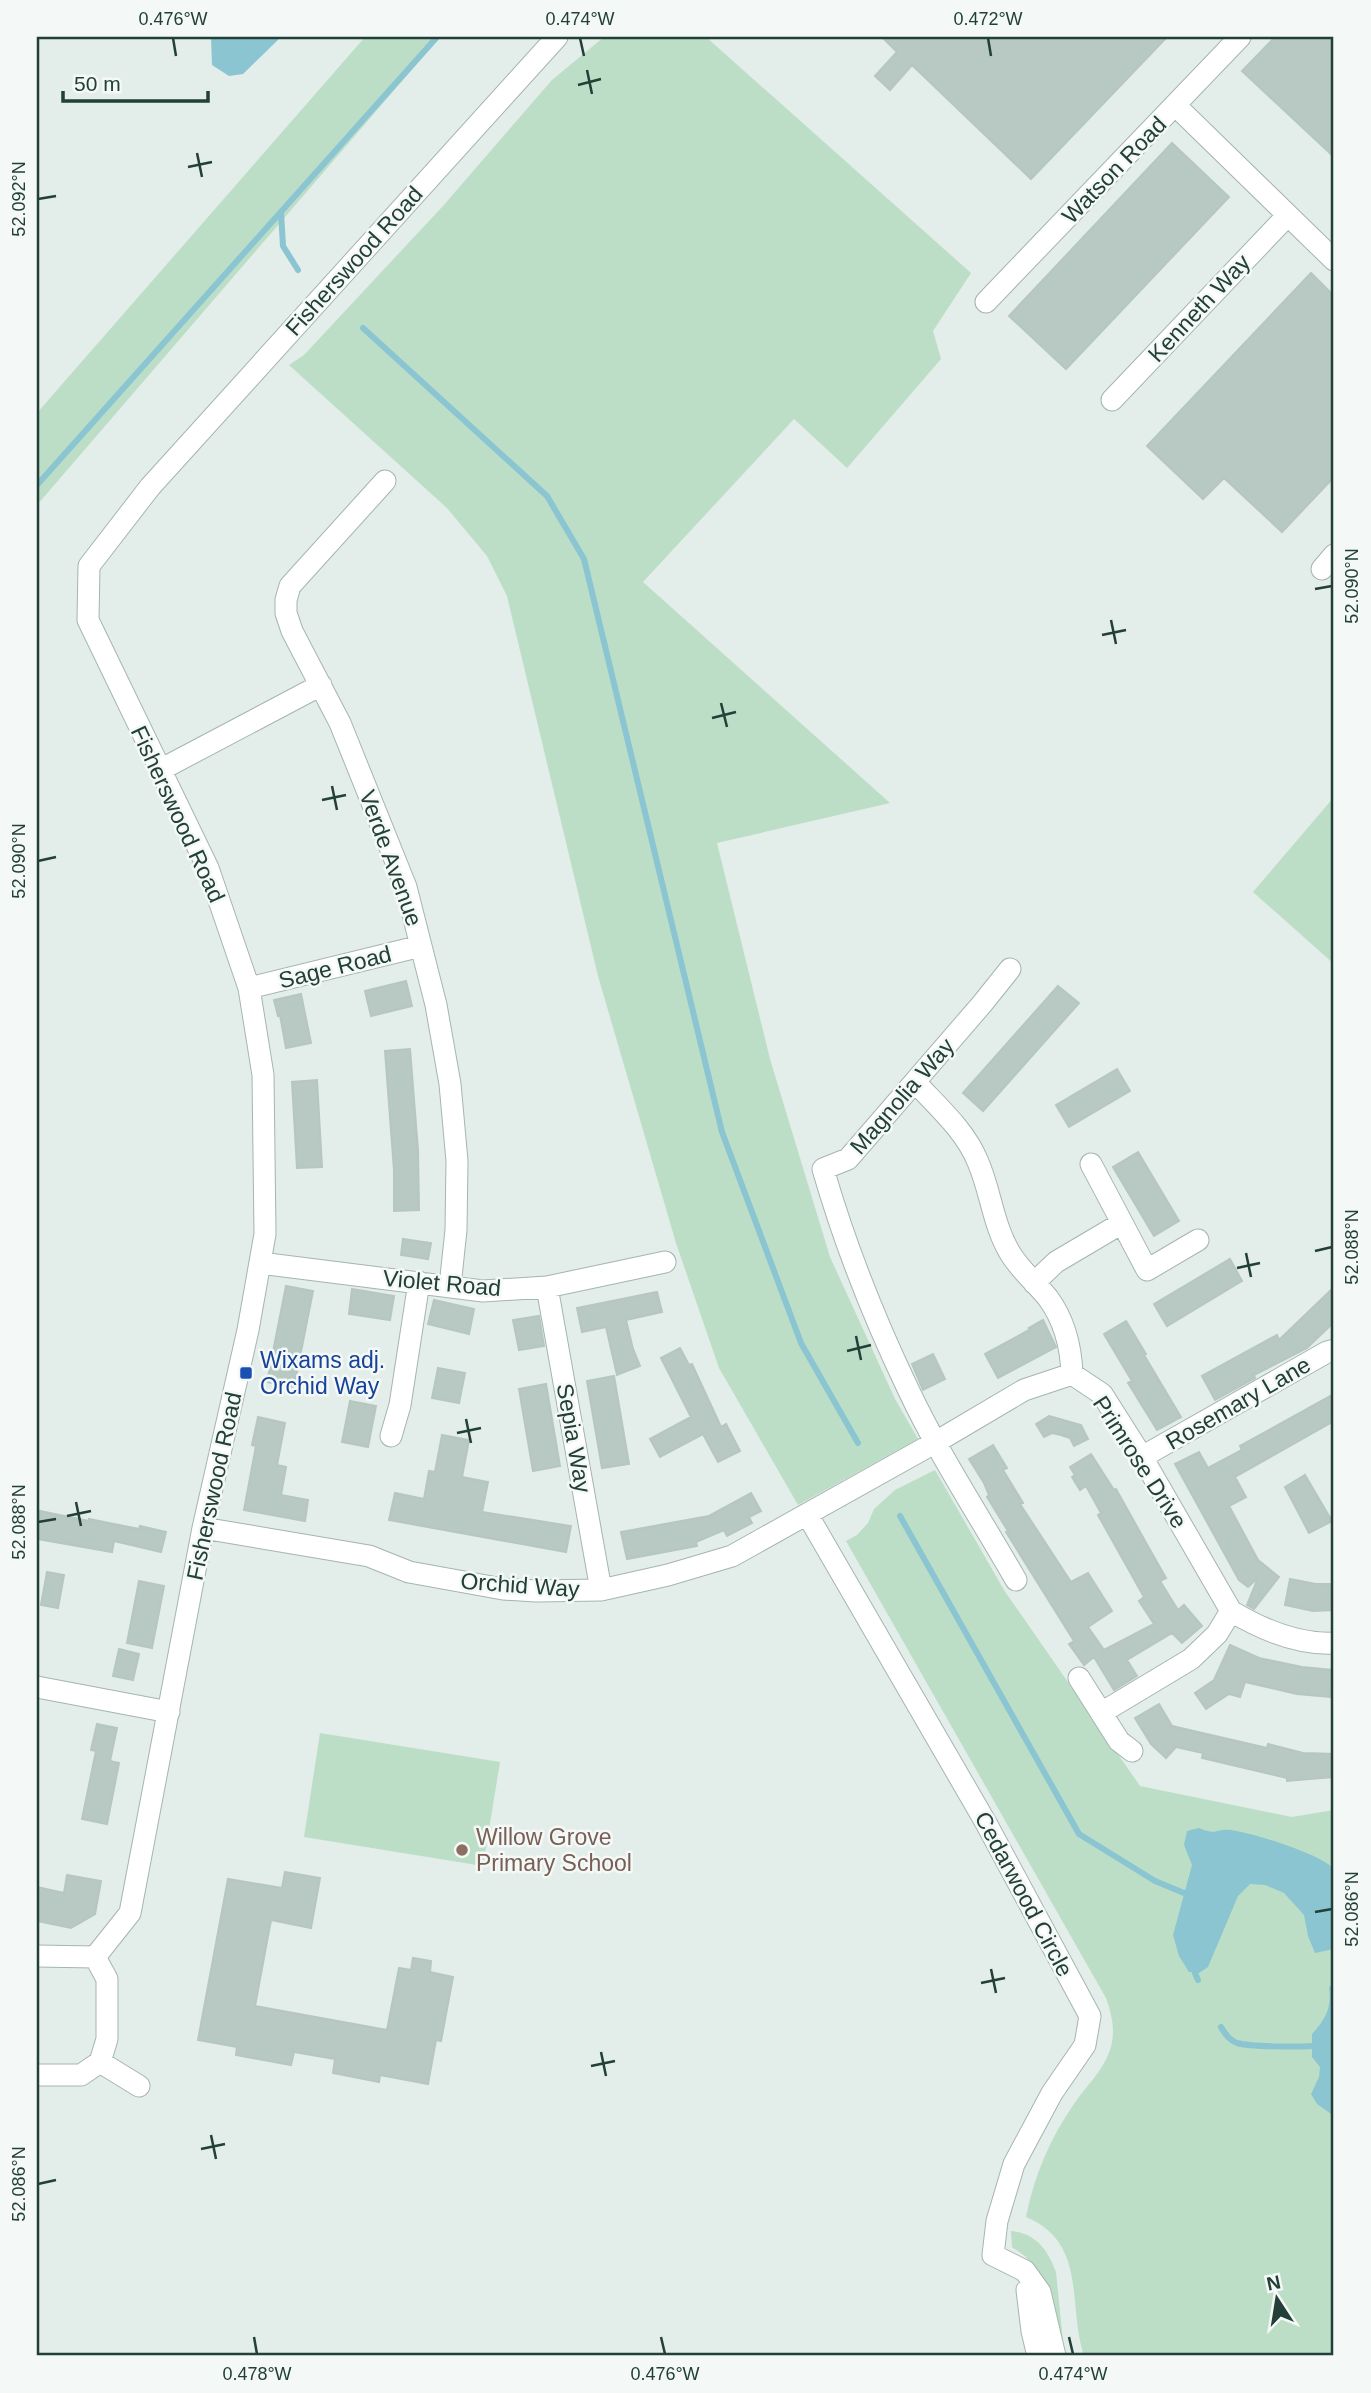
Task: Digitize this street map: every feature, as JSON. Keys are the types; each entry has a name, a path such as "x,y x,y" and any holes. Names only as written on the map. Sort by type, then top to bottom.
{"street":[{"name":"Fisherswood Road","path":"95,1957 130,1913 203,1528 248,1329 265,1234 263,1075 249,988 208,868 88,620 89,566 160,477 557,37"},
{"name":"Watson Road","path":"986,302 1240,37"},
{"path":"1175,106 1334,260"},
{"name":"Kenneth Way","path":"1112,400 1287,216"},
{"name":"Verde Avenue","path":"385,481 290,586 286,613 292,631 340,723 406,887 436,1005 450,1084 457,1161 456,1230 450,1286"},
{"path":"160,770 321,685"},
{"name":"Sage Road","path":"249,988 421,946"},
{"name":"Magnolia Way","path":"936,1442 908,1390 870,1302 848,1247 823,1169 848,1159 1010,969"},
{"path":"915,1082 962,1133 978,1162 995,1222 1010,1254 1048,1299 1066,1330 1071,1349 1072,1374"},
{"path":"1091,1164 1147,1270 1198,1240"},
{"path":"1034,1283 1056,1262 1122,1223"},
{"name":"Violet Road","path":"260,1263 483,1290 547,1287 665,1262"},
{"path":"391,1436 400,1405 419,1282"},
{"name":"Sepia Way","path":"547,1287 601,1590"},
{"name":"Rosemary Lane","path":"1142,1457 1334,1350"},
{"name":"Orchid Way","path":"203,1528 369,1556 409,1572 503,1589 601,1590 668,1575 732,1556 1024,1390 1072,1374"},
{"name":"Primrose Drive","path":"1072,1374 1102,1394 1142,1457 1231,1611"},
{"path":"936,1442 1016,1580"},
{"name":"Cedarwood Circle","path":"807,1514 978,1822 1090,2016 1086,2045 1052,2093 1014,2164 997,2221 993,2255 1025,2271"},
{"path":"1101,1713 1191,1660 1217,1634 1231,1611 1274,1633 1299,1640 1334,1643"},
{"path":"1079,1678 1119,1741 1132,1751"},
{"path":"37,1687 169,1712"},
{"path":"37,1956 95,1957 107,1979 107,2039 100,2062 81,2075 37,2075"},
{"path":"100,2062 139,2087"},
{"path":"1025,2271 1032,2331 1038,2356"},
{"path":"1025,2271 1040,2292 1055,2356"}],"green space":[{"path":"365,37 440,37 37,505 37,413"},
{"path":"604,37 706,37 971,273 933,331 941,359 847,468 794,419 643,582 890,803 717,843 770,1059 830,1257 895,1399 918,1439 798,1505 719,1368 676,1243 598,976 507,596 487,556 447,508 289,365 304,355 443,206 552,80"},
{"path":"1334,797 1334,964 1253,892"},
{"path":"935,1470 1004,1590 1140,1786 1292,1817 1334,1810 1334,2356 1084,2356 1067,2259 1059,2242 1046,2228 1026,2217 1038,2172 1050,2144 1065,2117 1103,2065 1110,2050 1113,2030 1108,2004 846,1541 857,1535 868,1523 874,1509 895,1490"},
{"path":"320,1733 500,1762 483,1866 304,1837"},
{"path":"1011,2231 1034,2239 1045,2250 1053,2264 1063,2342 1057,2343 1035,2268 1025,2256 1012,2247"}],"water":[{"path":"211,37 281,37 243,74 229,76 212,65"},
{"path":"1199,1828 1213,1832 1231,1830 1255,1835 1316,1857 1334,1869 1334,1949 1315,1953 1304,1915 1284,1893 1265,1885 1250,1884 1238,1896 1208,1967 1199,1973 1189,1972 1179,1956 1173,1935 1192,1865 1184,1845 1187,1831"},
{"path":"1334,1984 1334,2116 1317,2104 1311,2094 1319,2077 1320,2067 1312,2057 1312,2034 1327,2012 1330,2001 1329,1987"}],"building":[{"path":"882,37 1167,37 1031,179 912,65 890,90 875,76 897,52"},
{"path":"1275,37 1334,37 1334,157 1242,71"},
{"path":"1172,143 1229,197 1066,369 1009,316"},
{"path":"1311,273 1334,296 1334,477 1282,532 1224,478 1203,499 1147,446"},
{"path":"406,981 412,1006 371,1016 365,991"},
{"path":"1058,986 1079,1003 983,1111 963,1093"},
{"path":"301,994 311,1043 286,1048 280,1015 278,1016 274,1000"},
{"path":"410,1049 418,1150 419,1210 394,1211 394,1170 385,1051"},
{"path":"1117,1069 1130,1091 1069,1127 1056,1105"},
{"path":"317,1080 322,1167 297,1168 292,1082"},
{"path":"1138,1152 1179,1221 1154,1236 1113,1167"},
{"path":"403,1239 431,1243 428,1259 401,1255"},
{"path":"1230,1259 1242,1281 1167,1326 1154,1304"},
{"path":"286,1286 313,1291 294,1387 267,1382"},
{"path":"1334,1287 1334,1322 1307,1348 1254,1375 1255,1378 1215,1400 1202,1376 1277,1335 1279,1340"},
{"path":"352,1289 394,1296 390,1320 349,1314"},
{"path":"657,1292 662,1312 626,1320 640,1366 617,1375 606,1327 582,1332 577,1308"},
{"path":"434,1300 474,1309 469,1334 428,1324"},
{"path":"539,1316 544,1346 519,1350 513,1320"},
{"path":"1043,1320 1056,1347 998,1378 985,1354"},
{"path":"1126,1321 1181,1417 1157,1430 1128,1383 1132,1381 1104,1334"},
{"path":"680,1348 689,1365 692,1364 721,1427 726,1424 740,1451 718,1462 703,1434 660,1457 650,1439 691,1417 661,1358"},
{"path":"933,1354 945,1379 923,1390 912,1364"},
{"path":"438,1368 465,1373 459,1403 432,1398"},
{"path":"614,1376 629,1464 602,1468 587,1381"},
{"path":"546,1384 560,1466 533,1471 519,1389"},
{"path":"1334,1394 1334,1421 1235,1477 1246,1497 1229,1506 1258,1560 1279,1577 1254,1609 1247,1605 1258,1578 1248,1587 1239,1580 1175,1464 1199,1452 1208,1468 1242,1450 1240,1446"},
{"path":"350,1401 376,1406 368,1447 342,1442"},
{"path":"1049,1416 1081,1425 1088,1439 1074,1446 1070,1438 1061,1435 1052,1433 1044,1437 1036,1424"},
{"path":"258,1417 285,1423 277,1465 286,1467 281,1495 308,1500 305,1521 244,1510 256,1446 252,1445"},
{"path":"442,1435 469,1440 462,1477 488,1482 482,1512 571,1526 566,1552 389,1520 395,1493 424,1499 429,1471 435,1472"},
{"path":"993,1445 1007,1468 1003,1470 1023,1503 1020,1504 1071,1582 1088,1573 1112,1611 1088,1627 1104,1650 1154,1624 1139,1601 1144,1597 1098,1515 1101,1513 1086,1486 1080,1490 1072,1477 1075,1475 1070,1467 1091,1454 1114,1490 1116,1489 1166,1578 1160,1581 1178,1610 1184,1605 1202,1626 1182,1643 1172,1633 1127,1660 1137,1676 1114,1690 1094,1657 1084,1665 1069,1644 1074,1641 1006,1532 1008,1531 987,1497 989,1495 984,1483 969,1459"},
{"path":"1305,1475 1332,1521 1309,1533 1285,1487"},
{"path":"751,1493 761,1511 749,1517 752,1523 727,1536 724,1530 696,1542 697,1546 627,1559 621,1532 709,1516"},
{"path":"40,1511 166,1532 161,1552 114,1541 112,1552 37,1539"},
{"path":"47,1572 64,1575 58,1608 41,1605"},
{"path":"1290,1579 1334,1584 1334,1610 1313,1611 1285,1605"},
{"path":"139,1581 164,1586 152,1648 127,1643"},
{"path":"1230,1645 1259,1658 1332,1670 1330,1697 1297,1694 1245,1682 1240,1697 1229,1694 1206,1709 1195,1693 1214,1680"},
{"path":"119,1649 139,1654 133,1680 113,1676"},
{"path":"1159,1704 1172,1726 1267,1748 1268,1744 1303,1753 1334,1754 1334,1777 1287,1781 1287,1778 1202,1758 1203,1753 1176,1747 1166,1758 1151,1744 1135,1718"},
{"path":"97,1724 117,1728 110,1761 119,1763 107,1824 82,1819 96,1751 91,1750"},
{"path":"285,1872 320,1878 311,1928 271,1920 255,2006 387,2030 399,1968 411,1970 413,1958 431,1961 430,1972 453,1977 441,2041 436,2040 428,2084 380,2075 379,2082 333,2073 335,2059 294,2052 291,2065 236,2055 237,2047 198,2040 228,1879 282,1888"},
{"path":"67,1875 101,1881 95,1914 71,1928 37,1921 37,1887 64,1893"}],"waterway":[{"path":"37,485 437,37"},
{"path":"281,213 283,246 298,270"},
{"path":"363,328 547,496 584,559 722,1132 801,1343 858,1443"},
{"path":"900,1516 1079,1834 1155,1881 1184,1893"},
{"path":"1195,1973 1198,1980"},
{"path":"1221,2027 1237,2043 1312,2046"}],"place":[{"name":"Wixams adj. Orchid Way","path":"246,1373"},
{"name":"Willow Grove Primary School","path":"462,1850"}]}
